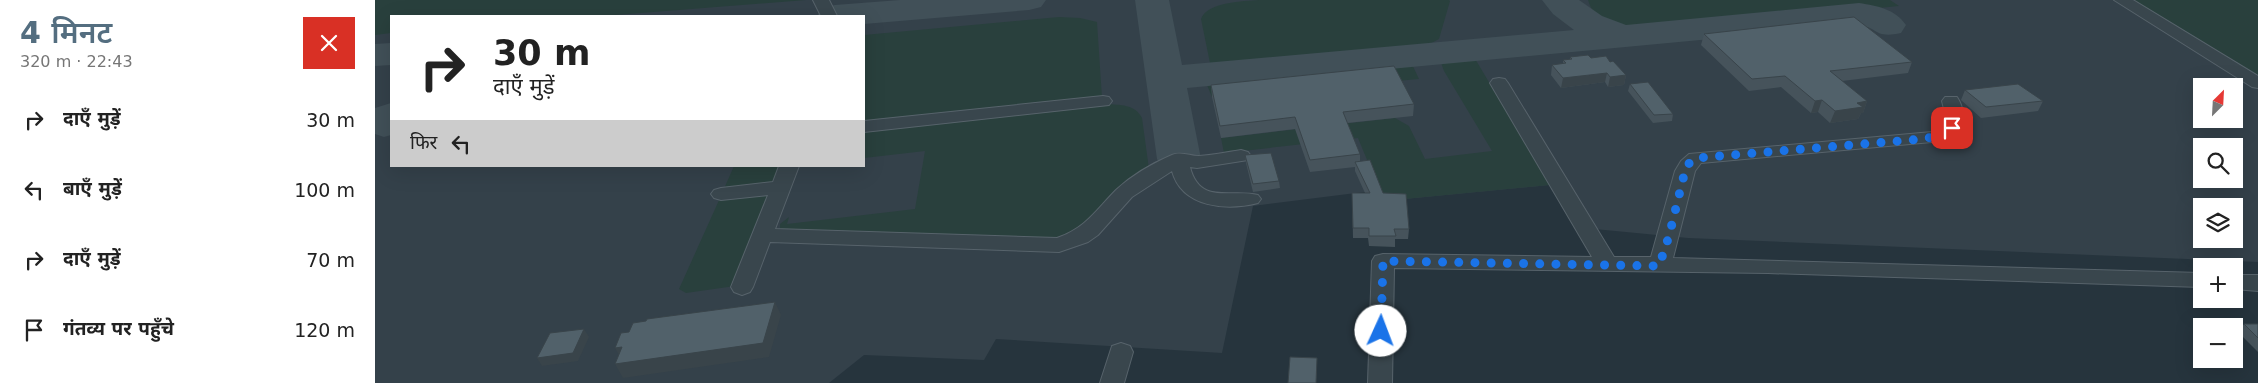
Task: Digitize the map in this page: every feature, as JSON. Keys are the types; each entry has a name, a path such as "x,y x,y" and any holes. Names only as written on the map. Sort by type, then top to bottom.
{"street":[{"path":"821,0 828,15"},
{"path":"2122,0 2258,83"},
{"path":"1499,83 1608,265"},
{"path":"865,127 1103,101"},
{"path":"1659,266 1669,236 1687,165 1696,158 1936,137 1946,134 1954,122 1951,101"},
{"path":"762,235 1059,245 1086,234 1125,193 1147,177 1179,160 1197,162 1241,156"},
{"path":"1179,160 1185,181 1205,196 1228,201 1251,199"},
{"path":"742,286 789,167"},
{"path":"721,194 781,188"},
{"path":"1380,383 1383,261 1787,267 2193,280"},
{"path":"2243,282 2258,283"},
{"path":"1112,383 1121,352"}],"shaded area":[{"path":"375,0 2258,0 2258,262 2243,261 2243,258 2193,259 1688,238 1574,227 1550,185 1384,201 1380,190 1253,206 1222,353 996,339 984,360 864,355 829,383 375,383"}],"green space":[{"path":"375,0 806,0 616,15 390,15 390,33 375,35"},
{"path":"1259,0 1450,1 1439,39 1422,48 1394,53 1219,68 1210,63 1201,19 1205,13 1218,6"},
{"path":"1588,0 1890,0 1899,6 1667,29 1632,30 1610,25 1600,19 1593,11"},
{"path":"2127,0 2258,0 2258,77"},
{"path":"1059,17 1080,18 1097,22 1102,98 865,124 865,35"},
{"path":"1474,57 1550,185 1384,201 1358,138 1224,153 1221,138 1395,118 1409,126 1425,159 1492,151 1444,71 1440,60"},
{"path":"1410,60 1419,79 1212,97 1207,85 1222,79"},
{"path":"1106,104 1127,106 1139,113 1142,118 1149,169 1088,226 1051,241 780,231 780,224 789,217 787,224 915,209 925,151 865,158 865,129"},
{"path":"734,167 780,167 772,182 723,191"},
{"path":"770,194 735,286 686,293 679,289 720,198"}],"building":[{"path":"1854,17 1912,62 1830,71 1867,101 1857,103 1863,107 1835,111 1822,100 1815,101 1785,76 1752,79 1704,34"},
{"path":"1588,55 1591,58 1606,56 1610,62 1613,61 1626,75 1610,77 1607,73 1563,78 1552,65 1566,63 1563,60 1572,59 1570,57"},
{"path":"1394,66 1414,104 1343,112 1360,154 1310,160 1295,117 1220,126 1211,85"},
{"path":"1648,82 1673,114 1654,115 1630,84"},
{"path":"2018,84 2043,101 1986,107 1965,90"},
{"path":"1271,153 1279,181 1253,184 1245,155"},
{"path":"1370,160 1383,193 1406,194 1409,229 1394,229 1396,236 1369,236 1369,228 1353,228 1352,193 1370,193 1355,162"},
{"path":"775,302 763,343 615,364 622,347 615,348 621,333 629,332 633,323 646,321 647,319"},
{"path":"2244,324 2258,324 2258,338"},
{"path":"584,329 573,353 537,358 550,333"},
{"path":"1290,357 1317,358 1316,383 1288,383"}],"taxiway":[{"path":"847,15 1029,0"},
{"path":"1152,0 1165,78"},
{"path":"1559,0 1565,7 1589,24 1608,32 1626,36 1859,14 1874,16 1888,25"},
{"path":"1165,78 1631,36"},
{"path":"375,55 390,54"},
{"path":"1165,78 1179,159"},
{"path":"384,124 390,117"}],"route":[{"path":"1381,331 1383,261 1659,266 1669,236 1685,171 1691,160 1703,156 1923,139 1946,134 1952,128"}]}
